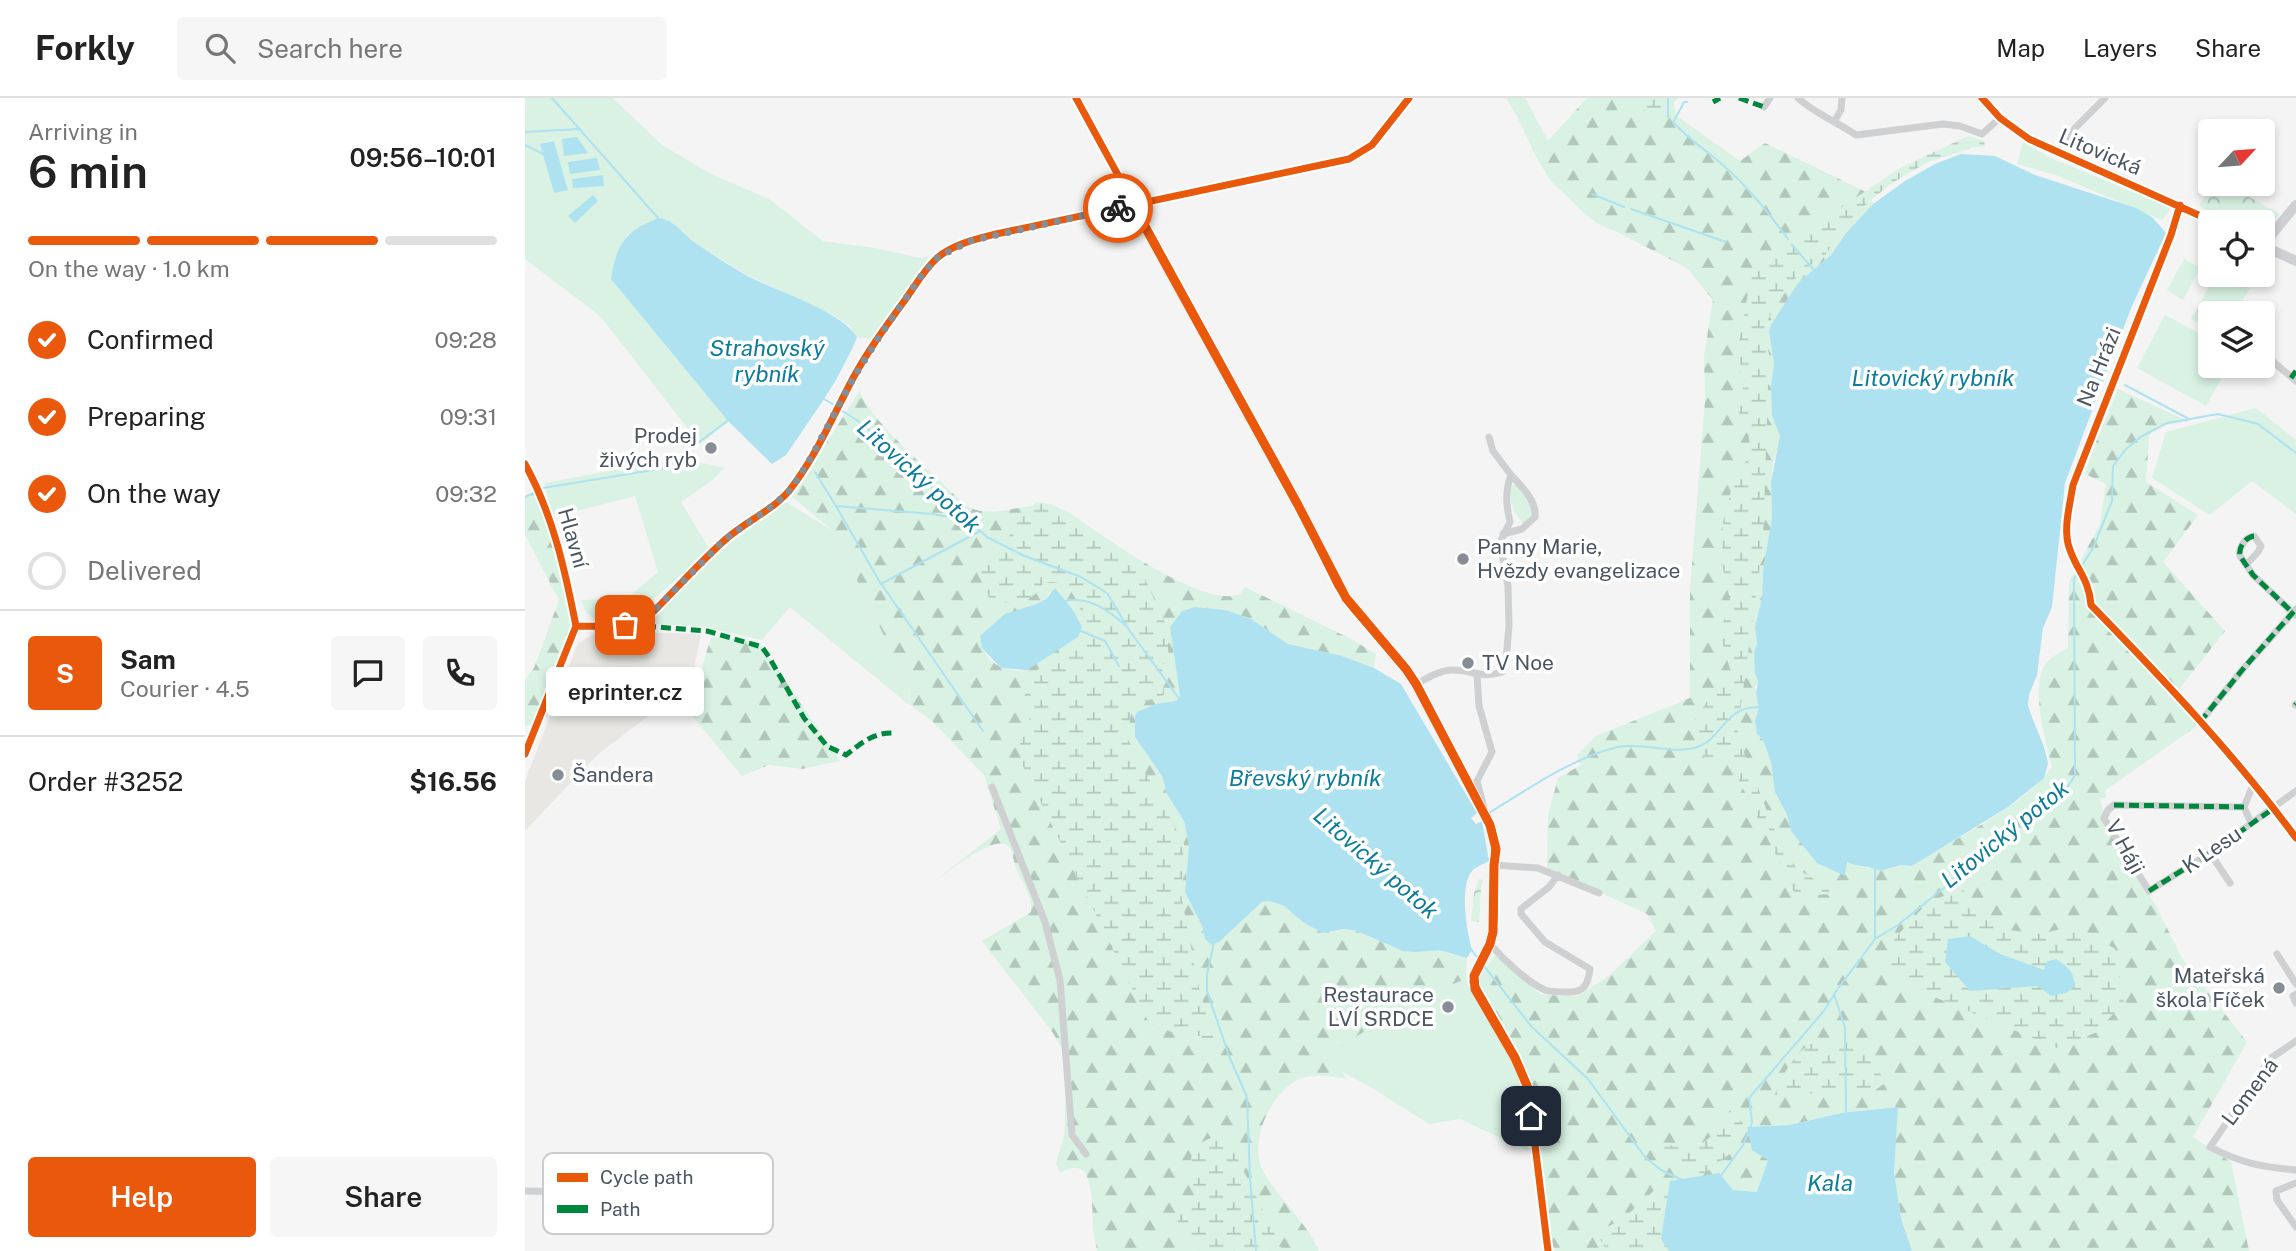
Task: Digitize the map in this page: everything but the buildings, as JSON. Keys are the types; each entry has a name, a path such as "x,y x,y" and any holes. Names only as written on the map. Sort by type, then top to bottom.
{"street":[{"path":"1076,98 1346,598 1416,684 1484,812 1495,840 1494,918 1490,944 1474,976 1475,989 1515,1058 1528,1088 1548,1251"},
{"path":"525,754 576,626 631,625 643,619 724,540 775,504 791,489 881,334 924,272 938,257 970,241 1349,159 1372,145 1409,98"},
{"path":"1764,107 1770,98"},
{"path":"1798,98 1856,135 1943,124 1960,126 1982,134 2000,118"},
{"path":"1835,120 1841,110 1842,98"},
{"name":"Litovická","path":"1982,98 2000,118 2029,139 2198,214"},
{"path":"2056,153 2075,128 2105,98"},
{"name":"Na Hrázi","path":"2069,546 2069,510 2076,476 2171,235 2180,205"},
{"path":"2275,230 2296,205"},
{"path":"2275,251 2296,261"},
{"path":"2275,362 2294,377"},
{"path":"1489,437 1493,451 1534,503 1535,517 1523,529 1503,534"},
{"name":"Hlavní","path":"525,464 541,493 564,563 576,626"},
{"path":"1416,684 1438,673 1453,670 1491,676 1502,672 1506,661 1509,625 1508,586 1500,542 1510,522 1507,487 1511,475"},
{"path":"2246,565 2261,545 2254,536 2247,540 2239,551 2246,565 2253,575 2295,613 2243,668 2200,722 2274,808 2296,838"},
{"path":"1477,675 1479,706 1492,752 1477,781 1484,812"},
{"path":"2251,823 2244,807 2253,785"},
{"path":"992,787 1048,933 1060,979 1072,1135 1086,1154"},
{"name":"K Lesu","path":"2149,891 2210,853 2296,792"},
{"name":"V Háji","path":"2149,891 2104,818 2108,810 2114,805 2244,807"},
{"path":"2210,853 2230,883"},
{"path":"1494,865 1538,868 1599,893"},
{"path":"1490,944 1501,957 1547,991 1577,993 1583,989 1588,983 1590,969 1545,942 1521,914 1521,909 1549,887 1558,875"},
{"path":"2277,954 2296,984"},
{"path":"2296,994 2293,996 2296,1003"},
{"name":"Lomená","path":"2295,1168 2267,1167 2238,1161 2210,1147 2271,1058 2296,1041"},
{"path":"2296,1183 2276,1191 2277,1200 2296,1227"},
{"path":"525,1191 543,1191"}],"shaded area":[{"path":"599,631 701,634 691,683 596,756 525,831 525,781 578,643"}],"green space":[{"path":"525,98 613,98 662,145 713,175 769,199 823,241 920,258 929,256 871,339 857,337 850,326 833,315 745,274 692,241 666,219 659,218 627,235 611,279 729,422 700,444 600,316 525,259","holes":["554,141 568,189 554,193 541,145"]},
{"path":"1506,98 1525,98 1548,141 1535,155 1518,118"},
{"path":"1587,98 1672,98 1677,116 1740,161 1765,143 1868,193 1873,204 1846,233 1831,255 1798,283 1769,331 1774,364 1771,386 1772,416 1780,436 1773,461 1772,517 1763,572 1762,598 1755,627 1757,644 1754,656 1759,681 1755,687 1759,712 1755,721 1757,734 1763,740 1771,762 1775,792 1787,815 1791,831 1845,876 1846,862 1880,871 1901,865 1912,866 2006,809 2039,782 2052,767 2040,711 2039,682 2049,660 2068,648 2069,582 2100,524 2106,484 2085,474 2094,447 2118,389 2188,421 2156,427 2149,436 2146,482 2198,515 2163,562 2225,631 2172,698 2198,725 2106,790 2106,798 2100,799 2103,818 2155,904 2183,960 2247,1042 2193,1137 2231,1162 2249,1251 1912,1251 1901,1218 1894,1171 1897,1107 1841,1113 1790,1125 1747,1127 1768,1160 1757,1192 1733,1190 1661,1239 1669,1251 1555,1251 1550,1235 1531,1088 1479,989 1478,980 1495,955 1542,995 1578,996 1610,975 1656,931 1647,914 1547,868 1548,815 1558,778 1581,765 1577,755 1596,736 1690,698 1690,590 1705,401 1704,356 1713,300 1687,268 1598,224 1550,180 1535,155"},
{"path":"1644,98 1678,98 1662,116 1652,122 1641,103"},
{"path":"1968,136 1984,141 1985,147 1975,147 1928,162 1889,185 1846,224 1826,254 1801,272 1779,298 1764,328 1769,354 1763,543 1737,735 1781,846 1797,869 1824,885 1832,894 1796,896 1727,756 1720,762 1707,763 1690,728 1716,687 1725,684 1731,673 1720,633 1730,600 1722,564 1723,522 1735,475 1751,455 1748,431 1735,405 1744,397 1738,347 1752,272 1766,255 1781,254 1842,207 1900,168"},
{"path":"2023,142 2051,158 2171,208 2162,220 2056,175 2017,164"},
{"path":"2205,196 2248,196 2273,210 2206,210 2199,206"},
{"path":"2184,259 2198,267 2183,300 2167,290"},
{"path":"2208,287 2250,288 2242,301 2201,301"},
{"path":"2198,306 2198,323 2191,319"},
{"path":"2165,315 2198,333 2198,378 2221,378 2206,406 2137,368"},
{"path":"860,390 875,416 889,432 967,506 987,512 1041,505 1058,508 1144,562 1187,585 1207,593 1225,596 1240,594 1245,587 1376,654 1374,668 1342,656 1288,644 1251,619 1226,610 1195,607 1182,611 1170,627 1180,696 1176,701 1170,701 1135,737 1162,776 1167,794 1184,821 1189,845 1185,892 1202,926 1205,939 1220,941 1262,902 1270,901 1284,906 1304,923 1323,933 1344,929 1357,931 1403,951 1439,950 1467,958 1466,979 1419,997 1332,1052 1347,1079 1311,1076 1299,1079 1289,1085 1271,1106 1260,1133 1259,1159 1269,1182 1307,1230 1319,1251 1097,1251 1087,1176 1076,1168 1060,1173 1056,1163 1064,1137 1066,1090 1062,1049 1053,1033 982,941 1031,912 1029,896 1011,851 1001,843 992,845 970,856 933,882 1001,829 984,775 932,721 910,705 908,685 833,531 792,497","holes":["1050,591 1068,643 1022,671 1006,669 993,662 985,652 980,636 1046,599"]},
{"path":"2256,408 2296,440 2296,514 2252,481 2210,515 2152,478 2166,432"},
{"path":"680,458 725,468 681,502 710,550 629,620 599,621 586,613 581,600 626,599 658,572 635,496 553,517 544,483"},
{"path":"1515,484 1528,498 1534,516 1521,528 1523,523 1514,511 1510,498 1510,487"},
{"path":"534,492 560,565 573,626 533,724 525,726 525,680 534,668 559,600 525,535 525,498"},
{"path":"786,502 833,531 908,685 909,705 790,607 762,640 705,627 648,623 725,547"},
{"path":"1036,502 1051,504 1136,559 1165,623 1169,657 1162,666 1164,695 1137,704 1131,714 1127,738 1184,844 1181,894 1198,984 1212,1036 1182,1036 1149,1023 1021,762 1020,741 1031,726 1024,698 1031,674 1087,636 1078,604 1064,585 1043,583 1033,596 994,608 979,576 983,554 1004,548 1013,528"},
{"path":"711,637 759,642 840,761 802,769 769,765 742,776 689,712"},
{"path":"1479,879 1483,880 1479,922 1471,921 1474,893"},
{"path":"1963,890 2001,929 2041,934 2076,925 2115,949 2124,1002 2097,1032 2057,1048 1903,984 1883,966 1895,938 1929,901"},
{"path":"1466,979 1513,1061 1524,1098 1528,1151 1460,1119 1429,1124 1341,1071 1331,1052 1419,997"},
{"path":"1840,1038 1863,1039 1885,1083 1874,1091 1774,1095 1782,1076 1806,1047"},
{"path":"1730,1110 1743,1123 1731,1153 1705,1173 1694,1174 1657,1156 1655,1143 1682,1147 1707,1140"},
{"path":"1214,1136 1227,1137 1283,1251 1193,1251 1174,1214 1195,1204 1191,1158 1197,1145"},
{"path":"1659,1186 1669,1191 1661,1239 1669,1251 1606,1250 1597,1233 1625,1217"}],"water":[{"path":"577,137 588,153 564,156 562,139"},
{"path":"554,141 568,190 554,193 540,144"},
{"name":"Litovický rybník","path":"1961,154 1995,156 2035,175 2136,208 2152,217 2166,233 2131,308 2108,370 2106,373 2099,371 2098,376 2104,379 2065,483 2052,607 2043,628 2037,675 2028,705 2048,763 2044,778 2008,807 1912,866 1901,865 1880,871 1847,862 1845,876 1817,863 1791,831 1787,815 1775,792 1771,762 1763,740 1757,734 1755,721 1759,708 1756,694 1758,681 1755,673 1755,627 1762,598 1763,571 1772,517 1771,482 1780,436 1772,416 1771,386 1774,364 1769,331 1798,283 1831,255 1846,233 1873,204 1905,181 1935,164"},
{"path":"597,158 600,170 570,174 568,162"},
{"path":"603,175 604,186 573,188 572,179"},
{"path":"593,195 598,201 575,223 568,216"},
{"name":"Strahovský rybník","path":"659,218 673,224 694,242 744,274 836,318 857,337 824,399 786,455 772,464 728,421 611,279 616,256 625,240 638,228"},
{"path":"1055,588 1073,610 1082,627 1078,637 1027,670 1001,668 982,648 980,636 1005,614 1037,604 1046,599"},
{"name":"Břevský rybník","path":"1195,607 1226,610 1251,619 1288,644 1342,656 1374,668 1401,684 1477,813 1471,818 1476,824 1482,821 1489,861 1474,869 1466,885 1465,908 1472,950 1467,958 1439,950 1403,951 1357,931 1344,929 1323,933 1304,923 1284,906 1270,901 1262,902 1220,941 1212,945 1205,939 1202,926 1185,892 1189,845 1184,821 1167,794 1162,776 1135,737 1137,712 1156,704 1176,701 1180,696 1170,627 1182,611"},
{"path":"1970,936 2000,954 2044,970 2046,962 2056,959 2070,970 2074,987 2066,993 2051,996 2038,986 1970,991 1945,962 1948,939"},
{"name":"Kala","path":"1898,1107 1894,1171 1901,1218 1912,1251 1669,1251 1661,1239 1670,1181 1719,1173 1733,1190 1757,1192 1768,1160 1752,1150 1747,1127 1790,1125 1841,1113"}],"waterway":[{"name":"Litovický potok","path":"552,98 658,218"},
{"path":"1668,98 1668,117"},
{"path":"1673,123 1684,102 1687,102"},
{"path":"1673,122 1741,182 1788,239"},
{"path":"525,132 580,129"},
{"path":"525,145 543,154"},
{"path":"1592,194 1624,207"},
{"path":"1631,209 1726,242"},
{"path":"1792,245 1814,270"},
{"name":"Litovický potok","path":"2125,385 2189,419"},
{"name":"Litovický potok","path":"824,399 834,405"},
{"name":"Litovický potok","path":"841,410 861,423 987,537 1022,555 1081,577 1107,593 1129,630 1178,697"},
{"name":"Litovický potok","path":"1846,1113 1845,1028 1834,994 1875,939 1898,925 2055,798 2075,775 2074,579 2094,546 2112,501 2113,466 2126,449 2142,436 2167,423 2218,414 2258,424 2296,453"},
{"path":"543,488 665,468 727,421"},
{"path":"815,472 836,506 969,520"},
{"path":"525,497 533,493"},
{"path":"836,506 881,584 980,531"},
{"path":"882,585 983,731"},
{"path":"1065,601 1090,602 1106,610 1126,626"},
{"path":"1081,631 1105,641 1119,666"},
{"path":"1489,813 1585,758 1627,746 1675,750 1694,748 1712,738 1737,712 1759,707"},
{"name":"Litovický potok","path":"1875,866 1875,938"},
{"path":"1214,942 1207,975 1207,991 1229,1056 1247,1097 1256,1251"},
{"name":"Litovický potok","path":"1471,949 1478,959"},
{"name":"Litovický potok","path":"1484,966 1531,1026 1588,1079 1645,1157 1661,1170 1682,1180"},
{"path":"1751,1126 1749,1098 1823,1012 1834,995"},
{"path":"1720,1177 1743,1145 1749,1131"}],"marked path":[{"path":"1713,102 1720,98"},
{"path":"1739,98 1764,107"},
{"path":"2291,378 2296,371"},
{"path":"2254,536 2243,543 2240,556 2253,575 2293,613"},
{"path":"2200,722 2296,609"},
{"path":"631,625 707,631 762,647 804,718 827,746 846,755 875,736 896,733"},
{"path":"2114,805 2244,807"},
{"path":"2149,891 2274,808 2271,805"}],"cycle path":[{"path":"1076,98 1298,505 1338,586 1353,608 1417,684 1492,830 1495,852 1493,933 1473,982 1516,1058 1528,1088 1548,1251"},
{"path":"576,626 626,625 654,611 726,539 785,495 809,461 870,349 924,273 944,253 965,243 996,234 1349,159 1372,145 1409,98"},
{"path":"1982,98 2000,118 2029,139 2198,215"},
{"path":"2180,205 2171,235 2073,485 2067,540 2088,588 2091,605 2223,747 2296,838"},
{"path":"525,464 551,523 576,626"},
{"path":"525,754 576,626"}],"way so far":[{"path":"625,625 631,625 654,611 724,540 775,504 791,489 881,334 924,272 938,257 970,241 1118,208"}],"place":[{"name":"Prodej živých ryb","path":"711,448"},
{"name":"Panny Marie, Hvězdy evangelizace","path":"1463,559"},
{"name":"eprinter.cz","path":"625,625"},
{"name":"TV Noe","path":"1468,663"},
{"name":"Šandera","path":"558,775"},
{"name":"Mateřská škola Fíček","path":"2279,988"},
{"name":"Restaurace LVÍ SRDCE","path":"1448,1007"}],"route":[{"path":"1118,208 1133,205 1298,505 1338,586 1416,684 1490,825 1496,849 1493,932 1473,982 1515,1058 1528,1088 1531,1116"}]}
